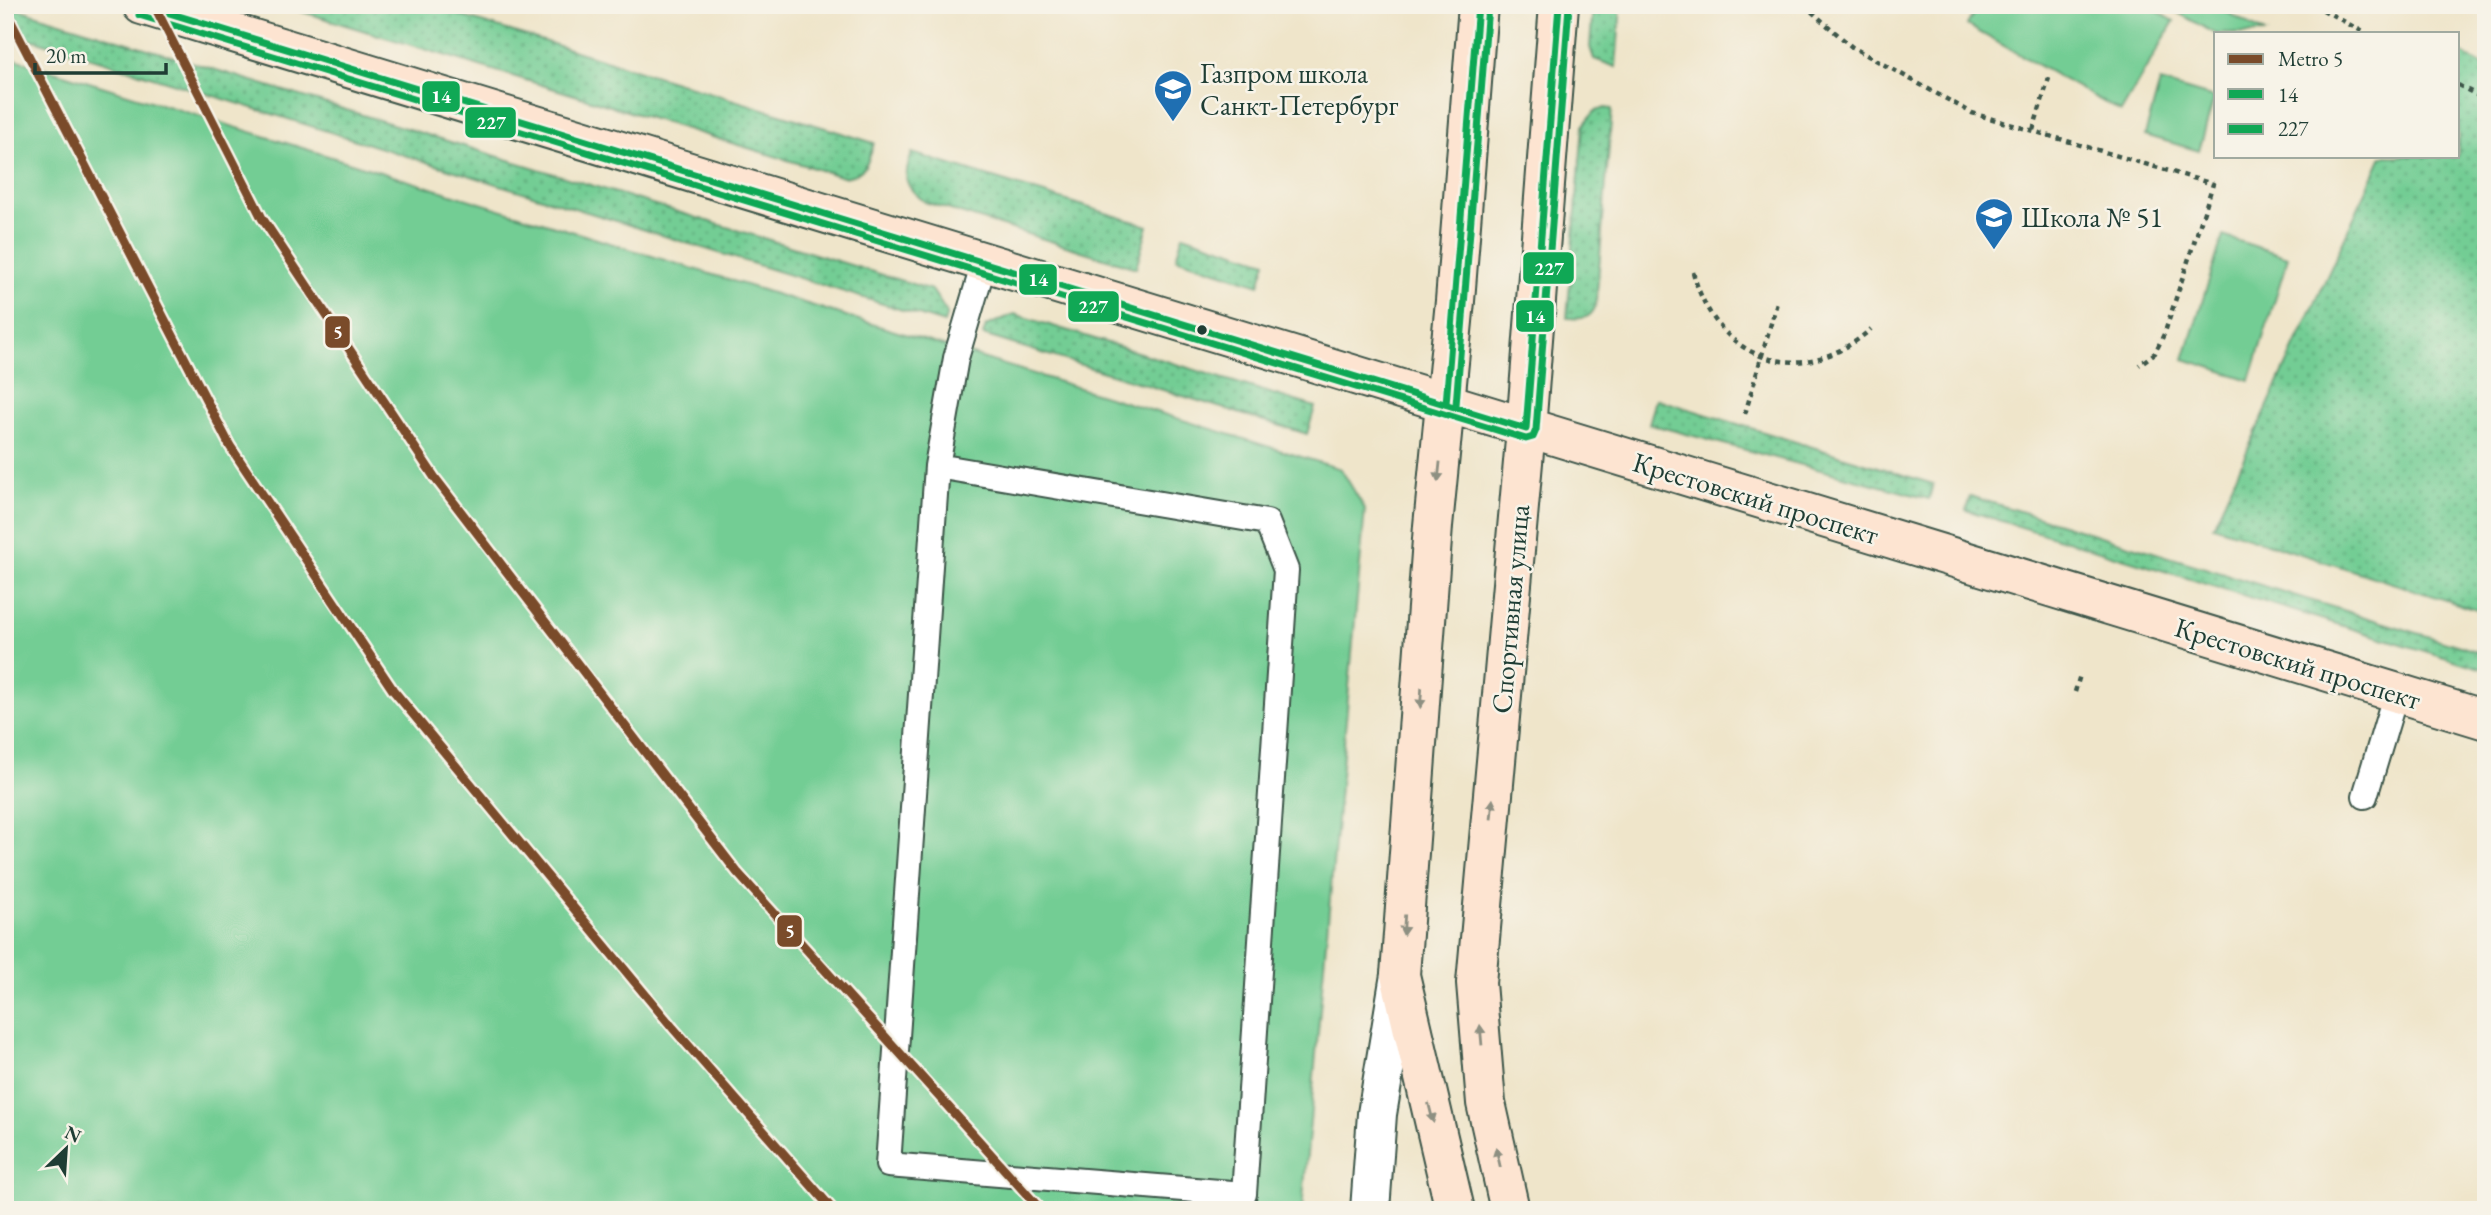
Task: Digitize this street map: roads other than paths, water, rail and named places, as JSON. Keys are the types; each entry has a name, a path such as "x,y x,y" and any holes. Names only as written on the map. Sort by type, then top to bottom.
{"street":[{"name":"Крестовский проспект","path":"142,5 2486,720"},
{"path":"1370,1210 1377,1114 1400,975 1478,5"},
{"name":"Спортивная улица","path":"1510,1210 1486,1103 1476,983 1527,429 1559,5"},
{"path":"1400,975 1455,1210"}],"lane":[{"path":"937,466 1267,522 1286,570 1244,1194 888,1165 937,466 956,358 984,263"},
{"path":"2365,796 2396,693"}],"metro line":[{"name":"5","path":"154,5 262,218 435,478 737,872 1041,1210"},
{"name":"5","path":"5,10 230,446 393,690 673,1028 833,1210"}],"place":[{"name":"Газпром школа Санкт-Петербург","path":"1173,123"},
{"name":"Школа № 51","path":"1994,251"}]}
